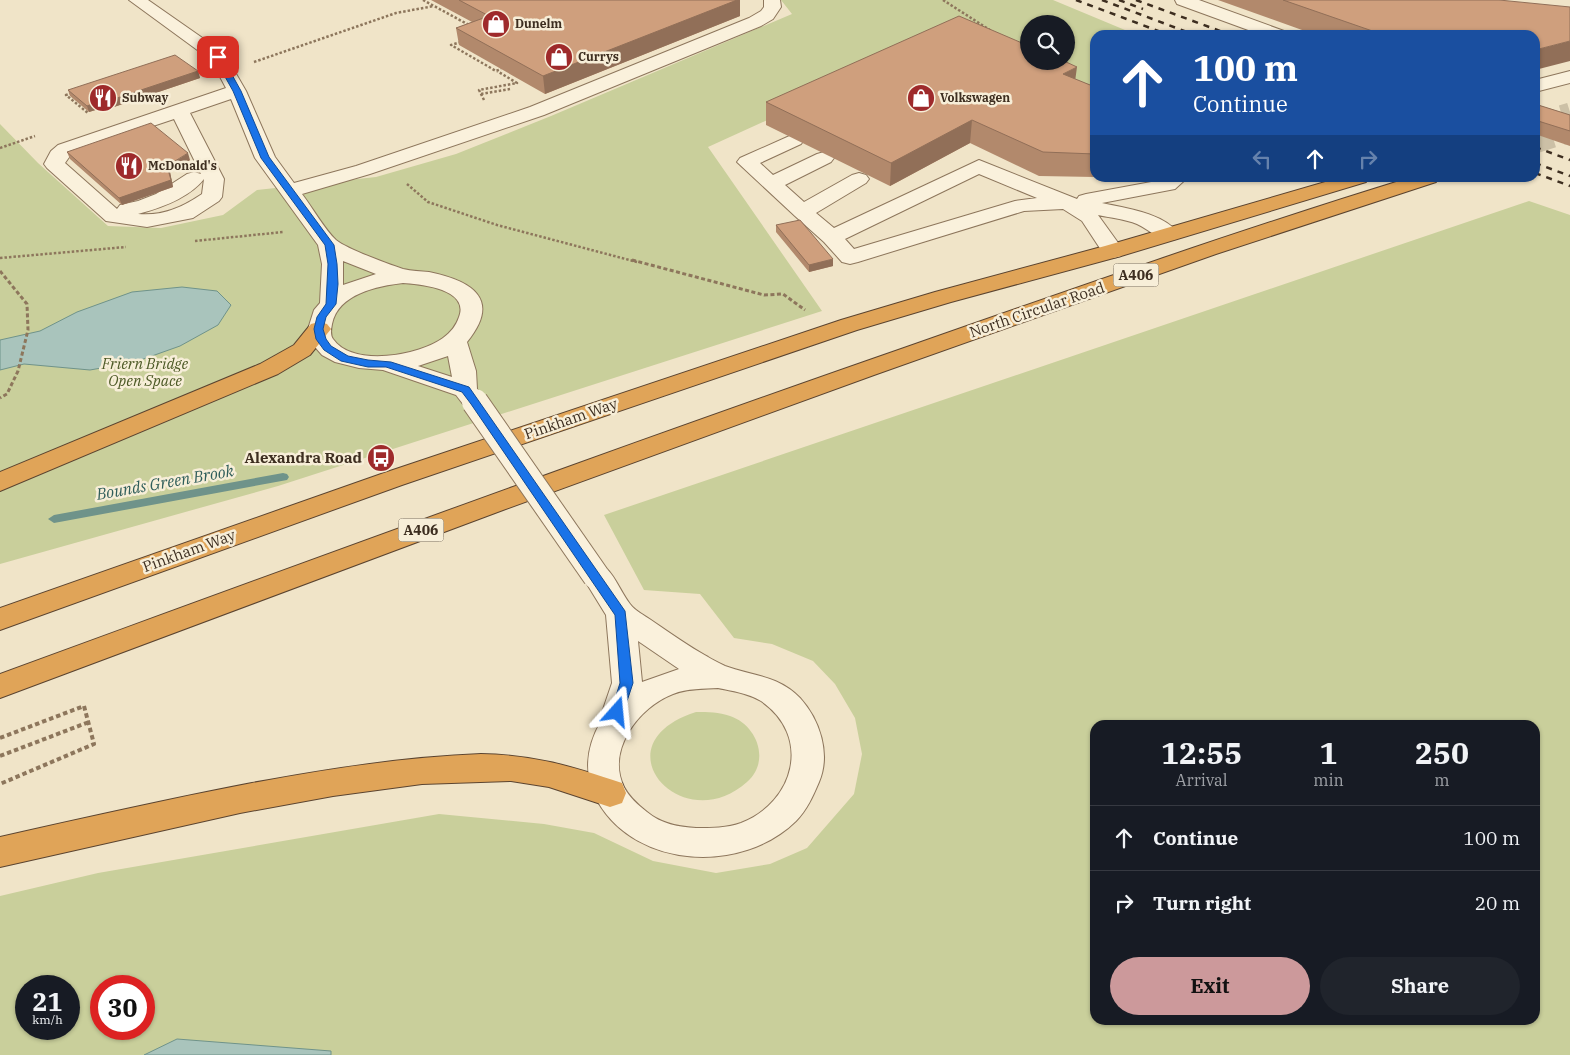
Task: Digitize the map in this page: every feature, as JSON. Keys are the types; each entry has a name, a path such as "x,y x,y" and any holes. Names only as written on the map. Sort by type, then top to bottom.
{"highway":[{"name":"A406","path":"1113,251 1345,182"},
{"name":"North Circular Road","path":"0,686 452,518 843,377 1328,209 1417,182"},
{"name":"Pinkham Way","path":"0,619 393,479 849,325 943,297 1113,251"},
{"path":"0,482 269,369 302,350 319,329"},
{"path":"0,852 81,832 246,798 333,782 417,770 512,768 563,776 610,793"}],"street":[{"path":"137,0 218,57 237,91 265,158 329,245 333,264 331,304"},
{"path":"290,191 383,164 537,111 756,22 767,15 773,7 772,0"},
{"path":"1184,0 1265,30"},
{"path":"1540,85 1570,77"},
{"path":"179,110 214,180 212,198 186,214 147,220 113,217 54,164 58,156 65,149 179,110 237,91"},
{"path":"794,140 747,162 802,212 832,236 850,256 1022,205 1067,203 1168,185 1172,182"},
{"path":"83,190 120,209 136,212 158,212 175,208 187,204 202,187 194,178 200,153"},
{"path":"771,184 824,158"},
{"path":"832,236 979,166 1067,203 1089,217 1113,251"},
{"path":"802,212 859,179"},
{"path":"1067,203 1126,214 1145,220 1168,234"},
{"path":"329,245 403,276"},
{"path":"403,276 434,279 454,286 462,292 472,311 465,329 455,340 438,351 417,359 387,364 368,364 335,354 327,348 321,339 319,329 321,317 331,304 341,296 364,284 403,276"},
{"path":"455,340 470,396 621,614 674,651 718,676"},
{"path":"387,364 470,396"},
{"path":"612,727 631,705 656,688 686,678 718,676 746,681 772,693 792,710 805,732 810,756 805,781 791,805 769,824 741,838 709,843 676,841 647,830 624,814 610,793 603,771 604,749 626,683 621,614"}],"path":[{"path":"423,0 476,29"},
{"path":"943,0 1000,36"},
{"path":"454,17 459,15"},
{"path":"467,39 451,45 517,83 478,90 484,99"},
{"path":"496,71 501,69"},
{"path":"74,92 66,95 92,117"},
{"path":"383,164 428,202 497,225 764,295 782,294 811,316"},
{"path":"0,271 27,304 28,330 18,371 7,394 0,398"},
{"path":"0,738 84,706 94,744 0,784"},
{"path":"0,756 89,722"}],"green space":[{"name":"Friern Bridge Open Space","path":"781,0 1053,0 1125,30 1090,30 1090,89 1056,70 1075,70 1075,15 1020,15 1020,50 976,25 708,147 822,311 278,486 0,564 0,124 38,163 108,226 161,228 223,215 257,190 376,177 456,154 792,14"},
{"path":"1529,201 1570,215 1570,1055 0,1055 0,896 98,873 439,814 544,824 594,833 653,861 716,873 770,864 807,848 854,794 862,754 855,718 835,684 813,661 772,644 734,638 700,594 644,590 604,515"},
{"path":"696,712 709,712 730,716 747,727 754,735 758,744 758,764 754,774 747,782 722,797 698,800 676,794 660,781 651,764 653,745 667,727"}],"water":[{"path":"182,287 217,291 231,305 218,325 180,346 135,362 90,370 24,364 0,370 0,340 40,331 77,312 132,292"},
{"path":"177,1039 331,1051 331,1055 144,1055"}],"building":[{"name":"Currys","path":"459,0 737,0 543,76 456,28 489,16"},
{"path":"1283,0 1499,0 1570,7 1570,41 1540,49 1540,30 1370,30"},
{"path":"959,16 1020,42 1020,70 1071,70 1063,74 1090,85 1090,154 1043,152 972,120 891,163 766,102"},
{"path":"175,55 198,71 102,103 100,101 87,106 68,90"},
{"path":"1540,106 1570,115 1570,131 1540,122"},
{"name":"McDonald's","path":"151,123 188,153 167,166 171,180 119,198 67,152"},
{"path":"800,220 833,259 809,265 776,225"}],"waterway":[{"name":"Bounds Green Brook","path":"54,519 283,477"}],"tunnel":[{"path":"1540,121 1570,112"},
{"path":"1540,142 1570,133"}],"railway":[{"path":"1076,0 1156,30"},
{"path":"1102,0 1182,30"},
{"path":"1119,0 1143,9"},
{"path":"1136,0 1217,30"},
{"path":"1540,149 1570,160"},
{"path":"1540,165 1570,176"},
{"path":"1540,175 1570,186"}],"place":[{"name":"Dunelm","path":"496,24"},
{"name":"Currys","path":"559,57"},
{"name":"Subway","path":"103,98"},
{"name":"Volkswagen","path":"921,98"},
{"name":"McDonald's","path":"129,166"},
{"name":"Alexandra Road","path":"381,458"}],"route":[{"path":"218,57 237,91 265,158 329,245 333,264 333,284 331,304 321,317 319,329 321,339 327,348 335,354 368,364 387,364 428,376 465,390 475,402 621,614 626,683 617,712"}]}
